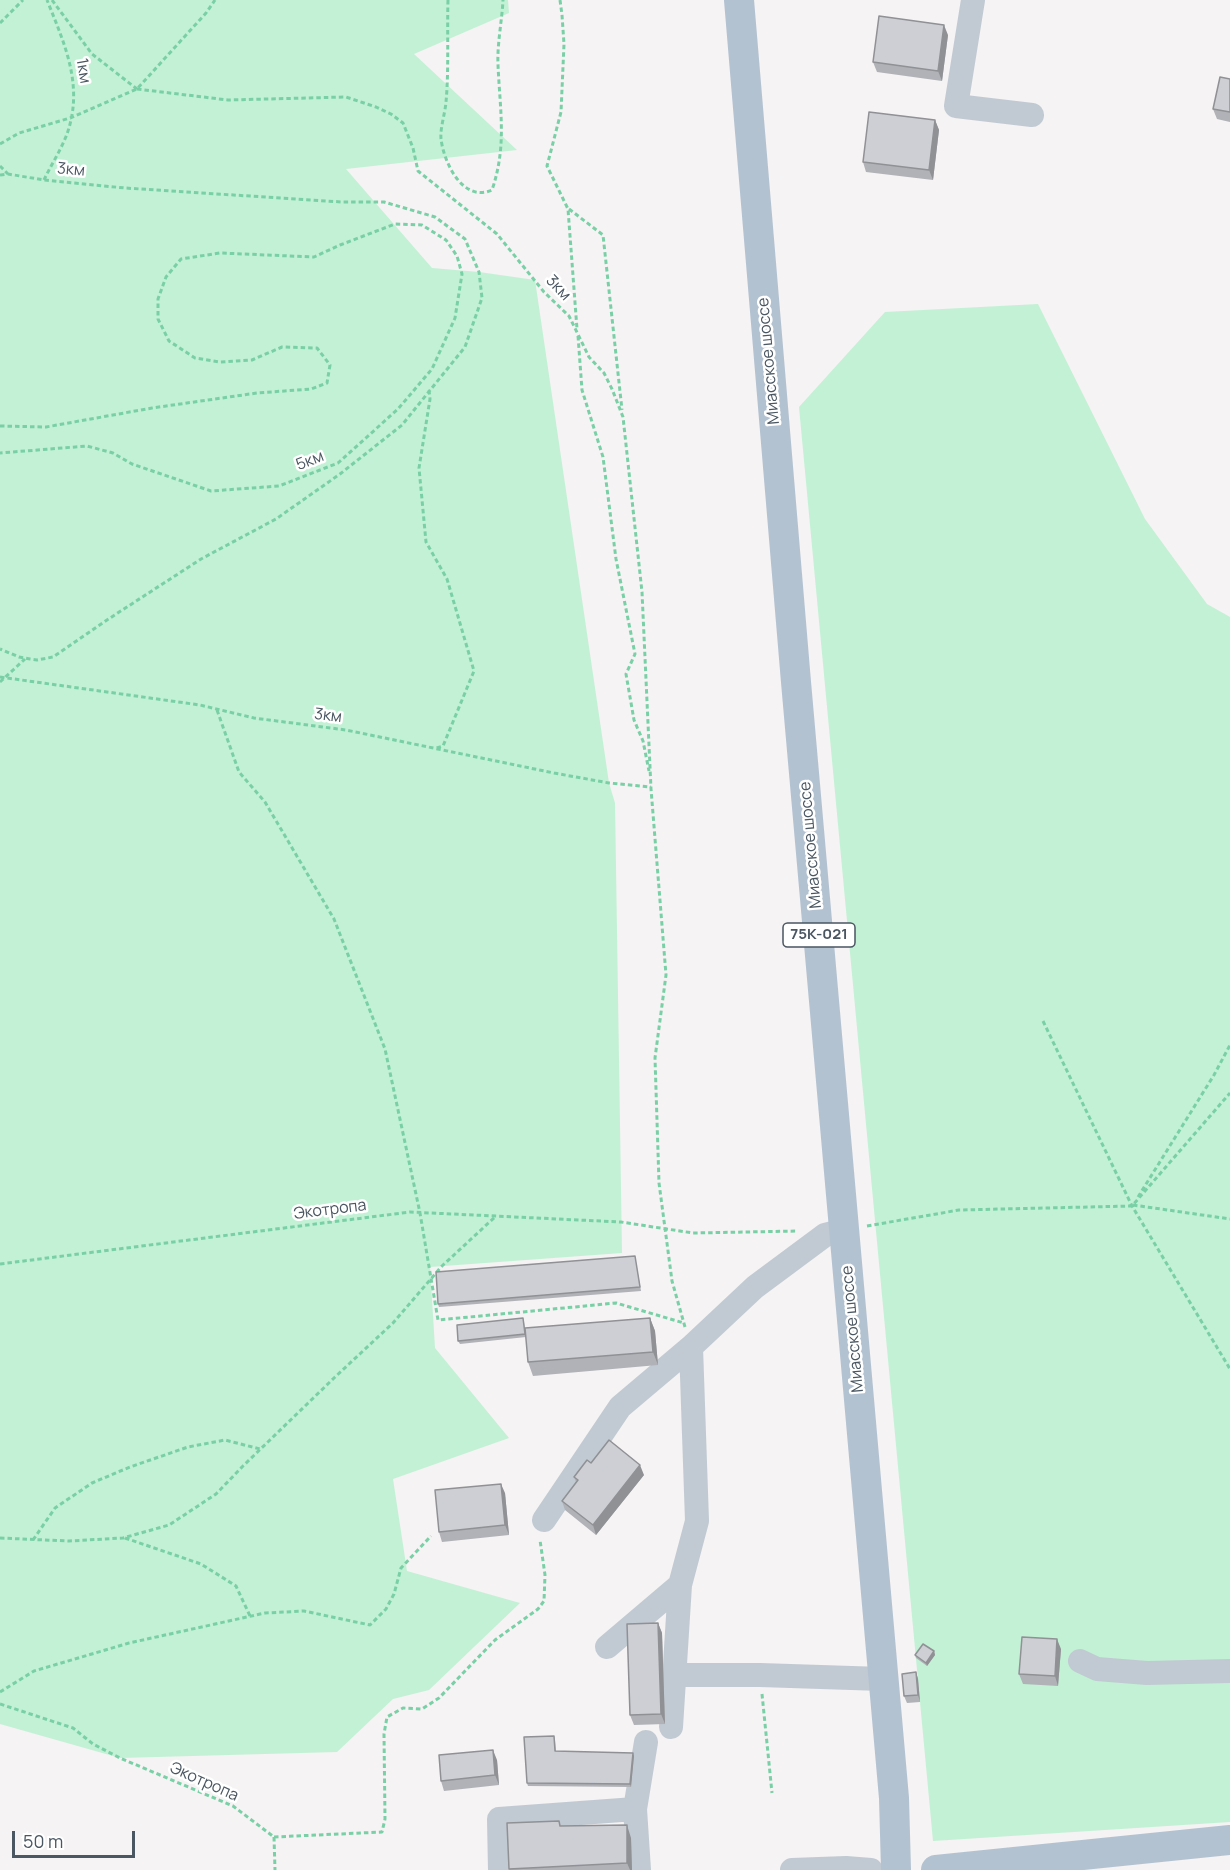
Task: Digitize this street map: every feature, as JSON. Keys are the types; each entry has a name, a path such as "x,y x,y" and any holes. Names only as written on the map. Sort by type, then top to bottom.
{"main road":[{"name":"Миасское шоссе","path":"739,0 796,682 835,1233 894,1798 896,1870"},
{"path":"936,1870 1230,1840"}],"street":[{"path":"973,0 956,106 1032,115"},
{"path":"544,1520 620,1407 691,1347 755,1287 835,1233"},
{"path":"671,1727 680,1585 697,1521 691,1347"},
{"path":"607,1647 680,1585"},
{"path":"1080,1661 1097,1669 1148,1673 1230,1671"},
{"path":"674,1676 760,1675 882,1679"},
{"path":"639,1870 635,1809 646,1742"},
{"path":"500,1870 499,1819 635,1809"},
{"path":"792,1870 846,1868 871,1870"}],"path":[{"path":"0,23 22,0"},
{"name":"1км","path":"44,180 67,134 75,91 67,49 47,0"},
{"path":"52,0 92,54 137,89"},
{"path":"0,144 19,133 70,118 137,89 215,0"},
{"path":"448,0 446,103 441,138 449,168 473,192 486,193 492,190 502,152 497,63 503,0"},
{"path":"560,0 564,44 561,112 547,166 568,209 582,390 603,457 616,559 635,654 626,674 633,720 643,741 651,785 666,975 655,1058 659,1183 672,1281 691,1347"},
{"name":"3км","path":"0,677 200,705 254,718 346,730 554,773 647,788 651,785 642,592 623,415 604,373 589,357 569,316 544,292 497,234 418,171 413,148 403,123 391,114 346,97 228,100 137,89"},
{"path":"0,166 8,174"},
{"path":"0,175 8,174"},
{"name":"3км","path":"8,174 125,188 342,202 384,201 435,217 465,239 479,272 482,298 465,347 429,390"},
{"path":"568,209 603,235 623,415"},
{"name":"5км","path":"0,426 46,427 257,393 311,389 327,383 330,365 317,348 282,347 252,360 220,362 195,358 169,341 158,319 158,299 166,277 181,259 220,253 314,257 395,224 422,225 446,240 457,256 462,274 455,318 432,369 398,409 338,464 279,486 211,491 132,464 113,453 87,446 0,453"},
{"path":"0,649 37,660 57,655 201,559 276,519 322,487 402,425 429,390"},
{"path":"429,390 429,410 419,468 426,542 447,579 474,671 443,746 434,748"},
{"path":"0,682 26,658"},
{"path":"217,710 239,772 265,802 334,919 385,1049 420,1213 438,1320 616,1304 708,1330"},
{"path":"1043,1021 1132,1206 1230,1369"},
{"path":"1132,1206 1214,1075 1230,1045"},
{"path":"1132,1206 1230,1093"},
{"name":"Экотропа","path":"0,1264 410,1212 621,1222 693,1233 812,1231 835,1233 959,1210 1132,1206 1230,1220"},
{"path":"0,1538 69,1541 123,1538 169,1525 216,1494 393,1323 442,1266 496,1216"},
{"path":"33,1540 55,1508 92,1483 130,1467 188,1447 225,1440 260,1449"},
{"path":"275,1870 274,1837 382,1832 385,1819 384,1734 387,1717 403,1708 422,1709 439,1698 495,1640 538,1609 544,1601 545,1575 540,1543 544,1520"},
{"path":"0,1692 34,1671 129,1643 265,1613 304,1611 370,1625 386,1609 394,1594 401,1568 431,1536"},
{"path":"123,1538 201,1564 236,1586 250,1616"},
{"path":"760,1675 772,1793"},
{"name":"Экотропа","path":"0,1704 73,1728 93,1744 120,1758 233,1806 274,1837"}],"green space":[{"path":"0,0 508,0 509,13 414,54 517,150 346,169 432,268 535,280 609,783 615,803 622,1253 430,1267 435,1348 509,1438 393,1479 407,1571 520,1603 429,1690 393,1699 337,1752 120,1758 0,1724"},
{"path":"1038,304 1145,519 1207,604 1230,617 1230,1822 933,1841 799,407 885,312"}],"building":[{"path":"879,16 944,25 938,71 873,62"},
{"path":"1220,77 1230,79 1230,112 1213,109"},
{"path":"869,112 935,120 929,170 863,162"},
{"path":"635,1256 640,1287 438,1304 436,1272"},
{"path":"523,1318 525,1334 458,1341 457,1325"},
{"path":"650,1318 653,1352 528,1362 525,1328"},
{"path":"609,1440 640,1465 593,1525 562,1501 578,1480 574,1477 587,1460 591,1463"},
{"path":"501,1484 505,1525 439,1532 435,1490"},
{"path":"658,1623 661,1714 630,1715 627,1624"},
{"path":"1022,1637 1057,1639 1055,1676 1019,1674"},
{"path":"923,1644 934,1651 926,1663 915,1655"},
{"path":"916,1672 918,1695 904,1696 902,1674"},
{"path":"554,1736 555,1751 633,1753 630,1784 527,1783 524,1737"},
{"path":"493,1750 495,1775 441,1781 439,1755"},
{"path":"559,1821 560,1826 627,1825 627,1863 509,1869 507,1823"}]}
